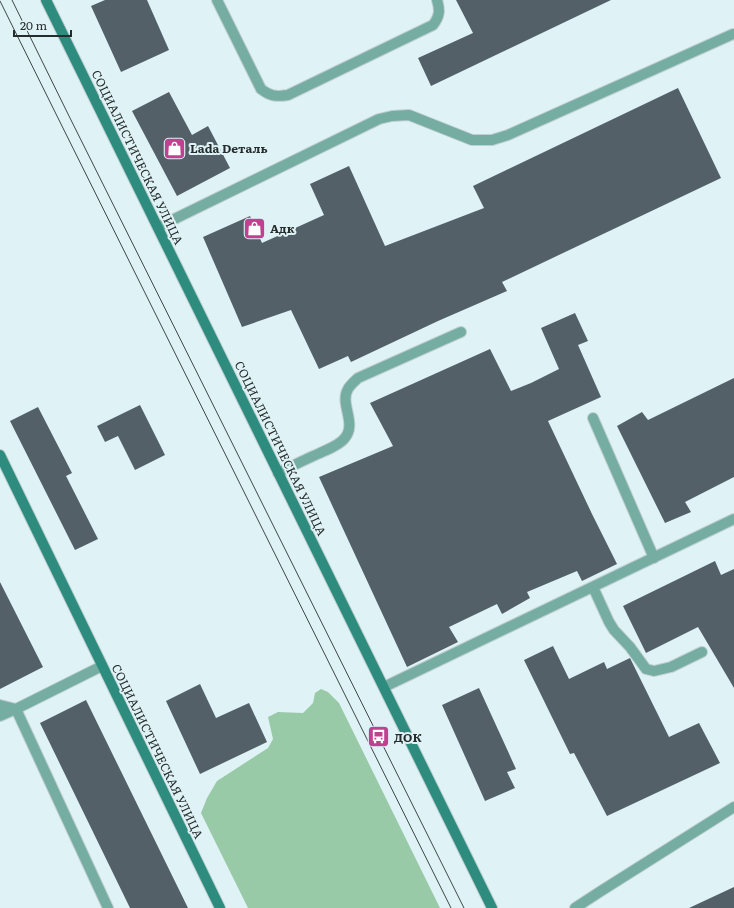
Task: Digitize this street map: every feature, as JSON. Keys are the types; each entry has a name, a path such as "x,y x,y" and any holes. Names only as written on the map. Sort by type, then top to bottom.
{"main road":[{"name":"СОЦИАЛИСТИЧЕСКАЯ УЛИЦА","path":"46,0 492,908"},
{"name":"СОЦИАЛИСТИЧЕСКАЯ УЛИЦА","path":"1,461 220,908"}],"lane":[{"path":"217,0 261,88 265,92 276,96 288,95 433,25 439,11 437,0"},
{"path":"158,227 379,119 392,116 409,115 472,140 492,140 516,132 733,34"},
{"path":"278,473 336,445 344,438 349,430 349,420 345,398 347,390 358,378 461,332"},
{"path":"593,418 654,558"},
{"path":"384,687 734,519"},
{"path":"593,587 614,630 630,647 646,668 654,671 671,667 702,652"},
{"path":"0,716 102,666"},
{"path":"0,705 16,709"},
{"path":"16,709 108,908"},
{"path":"577,907 734,807"}],"green space":[{"path":"321,689 328,692 339,703 440,908 248,908 201,813 207,798 217,781 268,748 273,739 268,717 278,712 303,713 313,703 315,693"}],"building":[{"path":"105,0 147,0 169,50 121,72 91,6"},
{"path":"456,0 611,0 431,86 418,58 473,33"},
{"path":"678,88 721,178 502,282 507,291 438,321 351,362 348,356 319,369 291,310 242,327 203,237 250,216 262,243 324,215 310,184 349,166 385,246 484,208 473,186"},
{"path":"169,92 192,135 208,126 230,168 177,196 132,111"},
{"path":"575,313 588,341 578,345 601,397 548,421 617,564 582,581 577,571 527,592 530,598 502,614 497,604 449,627 458,642 407,667 319,477 393,446 370,403 490,349 511,391 559,369 541,328"},
{"path":"734,378 734,477 685,502 691,512 665,523 617,426 642,412 648,420"},
{"path":"140,405 165,455 135,470 118,436 105,442 97,426"},
{"path":"38,407 72,473 66,476 98,539 75,550 10,421"},
{"path":"715,561 721,575 734,569 734,688 698,627 646,653 623,606"},
{"path":"0,582 43,667 0,689"},
{"path":"553,646 569,679 604,662 607,669 630,658 669,737 699,723 720,763 607,816 574,753 570,754 524,660"},
{"path":"200,684 216,718 249,703 267,742 200,774 166,701"},
{"path":"479,688 516,769 507,772 515,788 485,801 442,705"},
{"path":"86,700 188,908 130,908 40,723"},
{"path":"734,887 734,908 689,908"}],"tram line":[{"path":"12,0 464,908"},
{"path":"0,1 451,908"}],"place":[{"name":"Lada Dеталь","path":"174,148"},
{"name":"Адк","path":"255,228"},
{"name":"ДОК","path":"378,737"}]}
